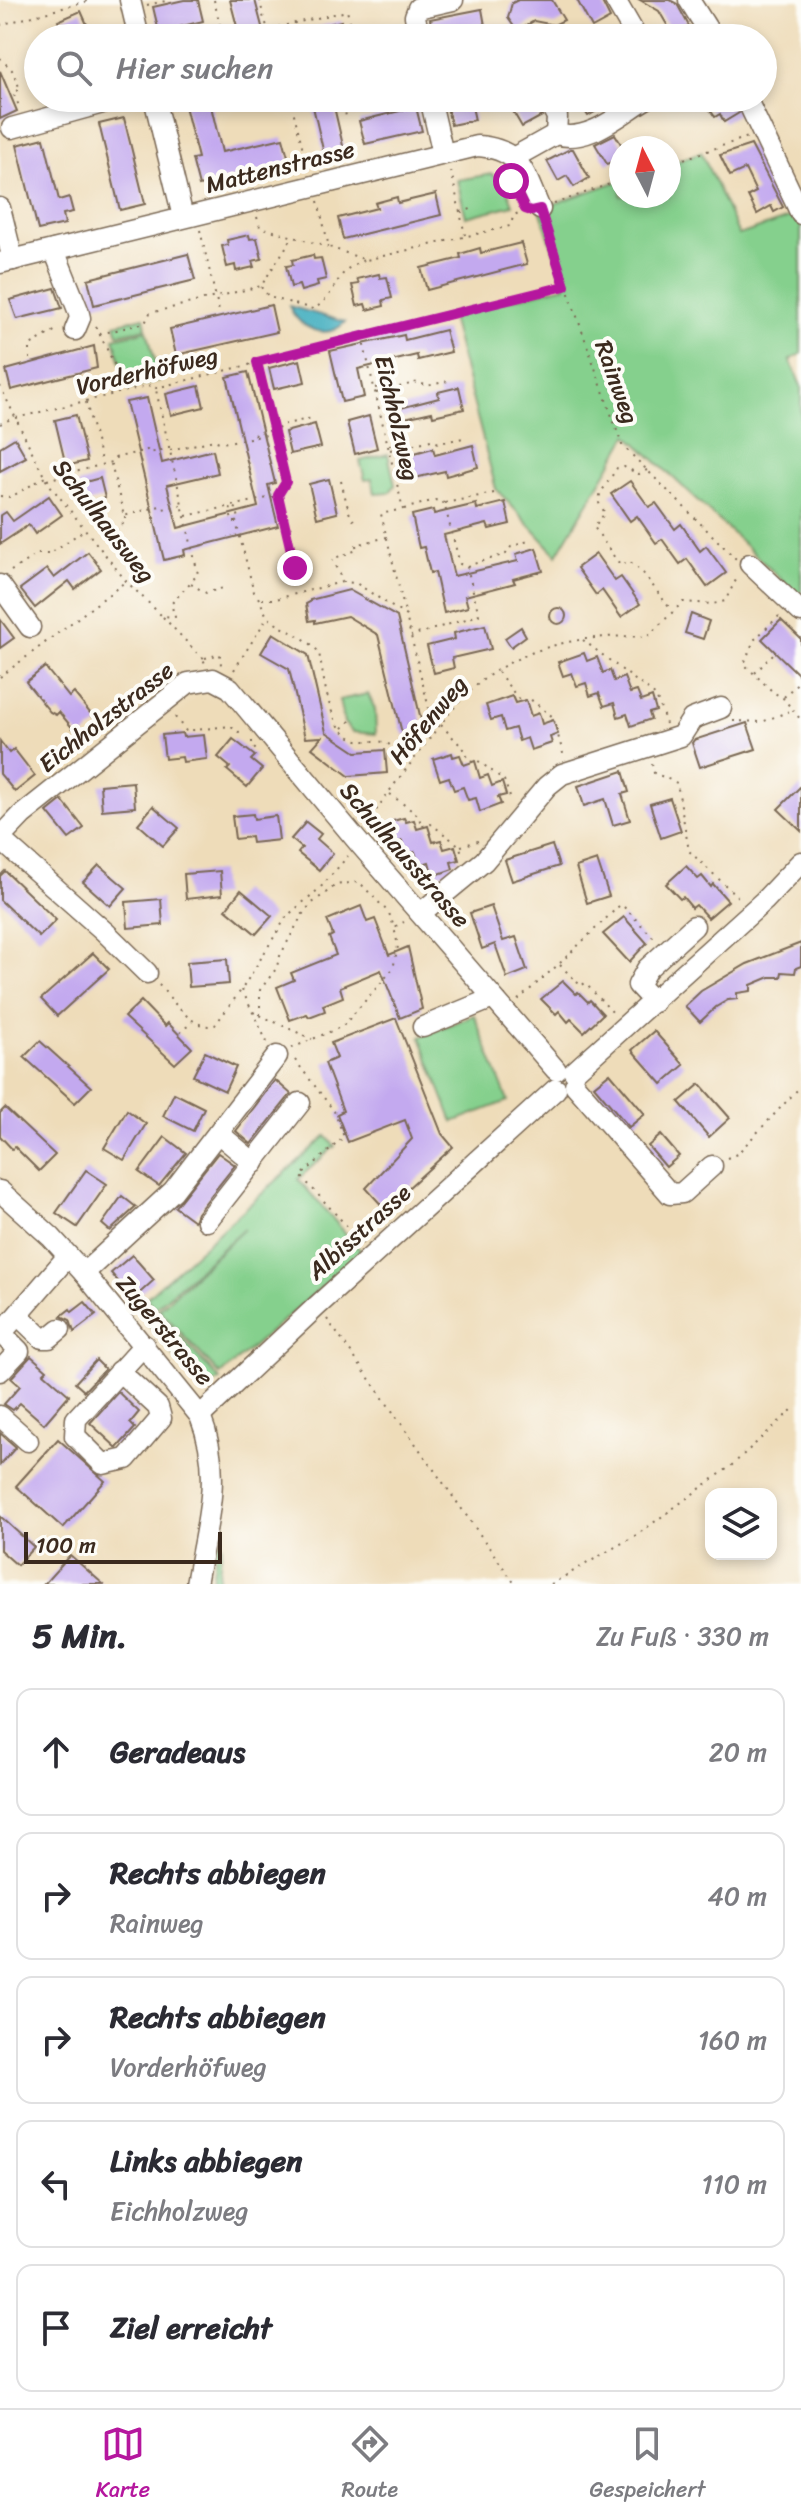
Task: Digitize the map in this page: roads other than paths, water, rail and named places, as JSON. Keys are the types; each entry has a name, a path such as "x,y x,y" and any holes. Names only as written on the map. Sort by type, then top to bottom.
{"street":[{"path":"416,24 418,8 453,0"},
{"path":"615,0 629,24"},
{"path":"689,0 704,24"},
{"path":"20,126 70,112"},
{"path":"158,112 191,223"},
{"path":"434,112 446,161"},
{"path":"554,112 556,134"},
{"path":"540,209 523,169 513,158 556,134 569,138 584,136 624,112"},
{"path":"753,112 801,214"},
{"name":"Mattenstrasse","path":"6,262 191,223 446,161 477,146 498,147 513,158"},
{"path":"0,208 6,262"},
{"path":"54,250 78,310 80,318 76,325"},
{"path":"750,564 796,608"},
{"path":"6,577 30,627"},
{"name":"Eichholzstrasse","path":"0,838 22,815 188,683 213,674"},
{"name":"Schulhausstrasse","path":"213,674 230,688 499,1005 670,1194 682,1193 712,1166"},
{"path":"422,912 484,861 547,786 566,773 681,736 692,719 727,714"},
{"path":"0,838 147,973"},
{"name":"Albisstrasse","path":"200,1416 372,1255 753,911 801,862"},
{"path":"654,1002 638,985 647,969 694,926"},
{"path":"423,1027 499,1005"},
{"path":"84,1273 167,1197 218,1133 272,1050"},
{"path":"207,1221 300,1103"},
{"path":"218,1133 254,1163"},
{"name":"Zugerstrasse","path":"0,1191 84,1273 200,1416 209,1439 213,1473 196,1584"},
{"path":"1,1380 19,1351 1,1334 68,1256"},
{"path":"18,1315 42,1338 49,1338 60,1329"},
{"path":"119,1371 158,1407 161,1418 126,1459 103,1464 75,1436 76,1419 119,1371 144,1345"},
{"path":"0,1416 28,1441"}],"water":[{"path":"289,306 345,322 330,331 314,330 299,321"}]}
